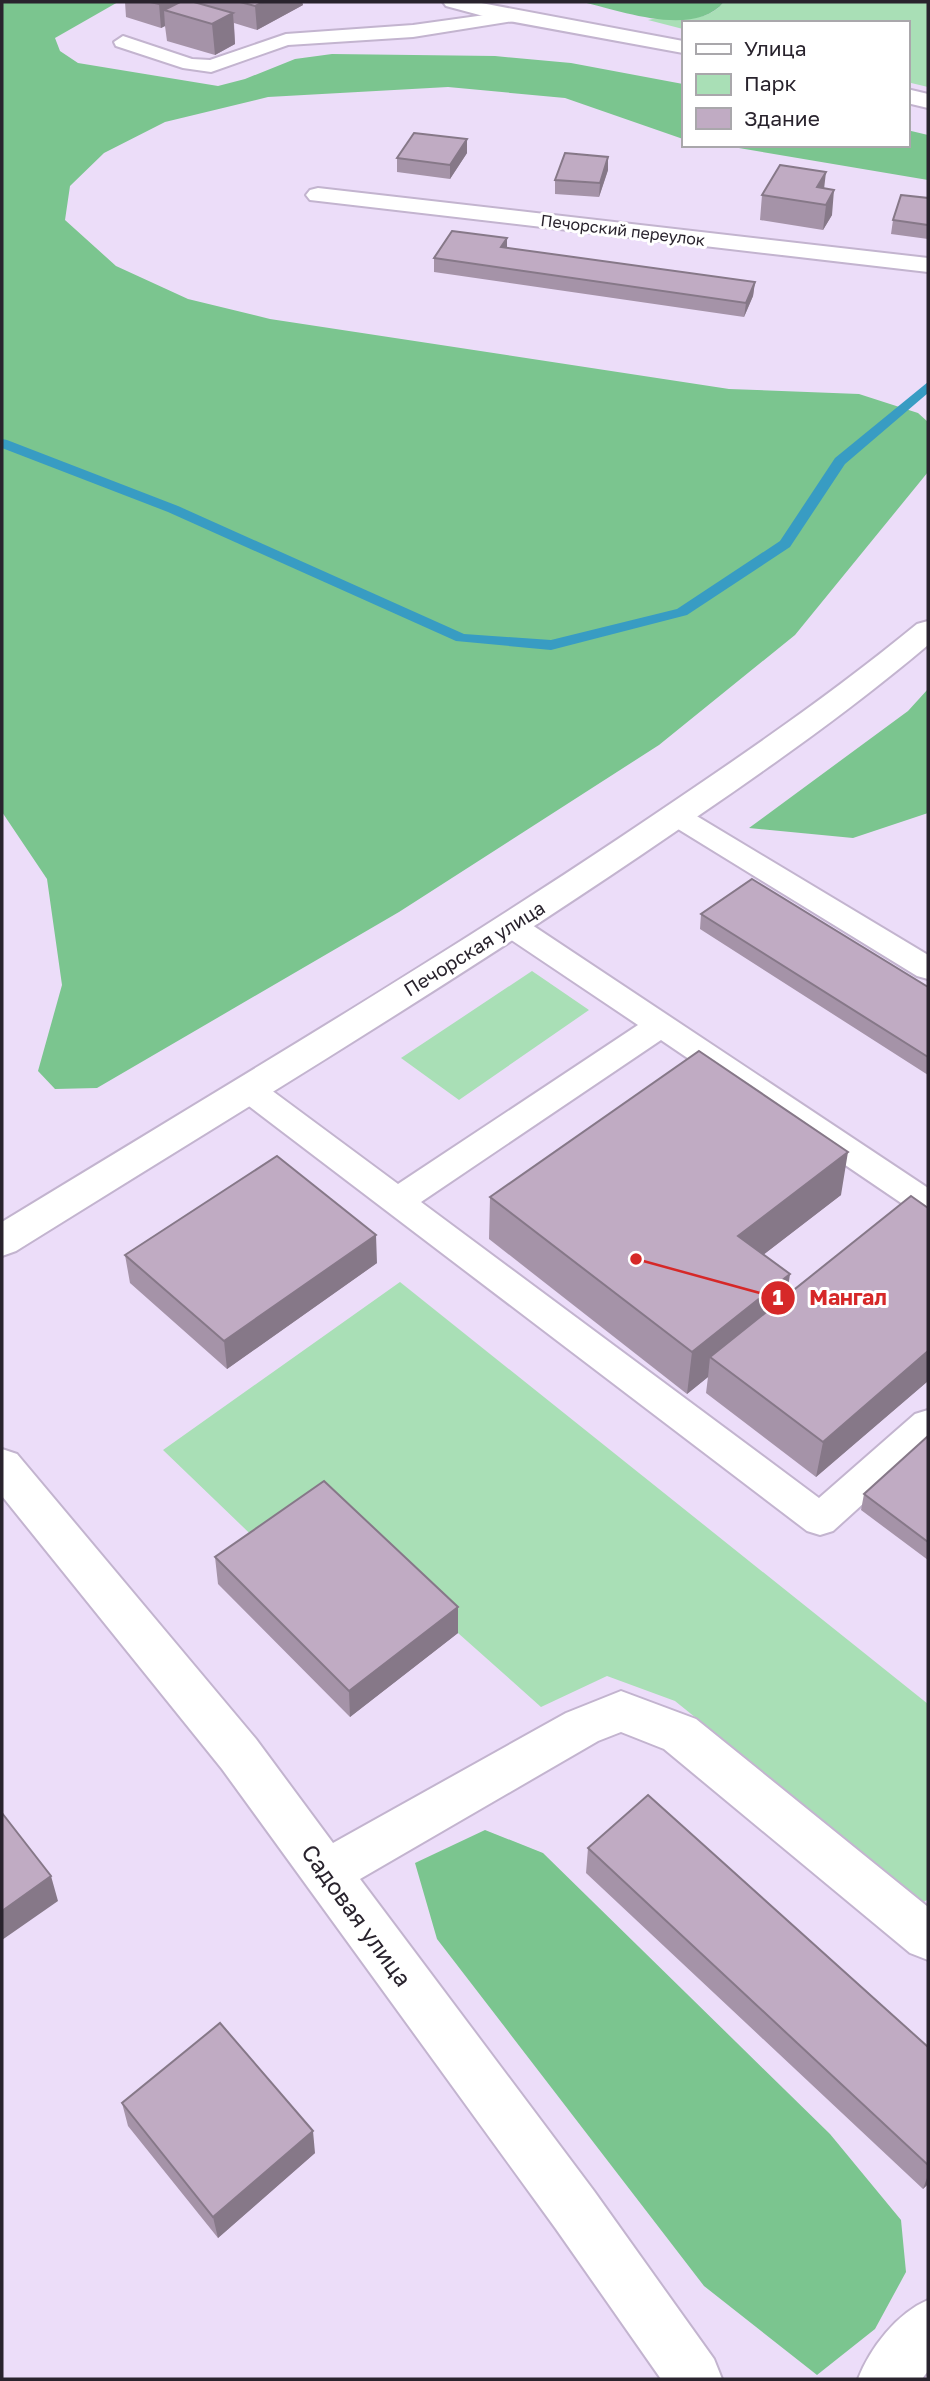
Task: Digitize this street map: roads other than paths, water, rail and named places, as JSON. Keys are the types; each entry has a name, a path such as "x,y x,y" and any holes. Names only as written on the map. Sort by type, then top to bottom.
{"street":[{"path":"453,2 682,47"},
{"path":"909,96 928,101"},
{"name":"Печорский переулок","path":"318,195 928,265"},
{"name":"Печорская улица","path":"2,1241 512,926 861,686 928,630"},
{"name":"Садовая улица","path":"2,1466 239,1754 575,2210 694,2379"},
{"path":"326,1873 582,1727 621,1711 680,1734 928,1937"},
{"path":"886,2379 928,2328"}],"lane":[{"path":"123,42 190,64 211,66 286,40 413,31 514,16"},
{"path":"675,816 928,969"},
{"path":"512,926 928,1204"},
{"path":"397,1201 661,1025"},
{"path":"248,1089 820,1520 928,1424"}],"waterway":[{"path":"2,443 173,509 461,638 551,645 682,612 785,544 840,461 928,386"}],"place":[{"name":"Мангал","path":"636,1259"}]}
